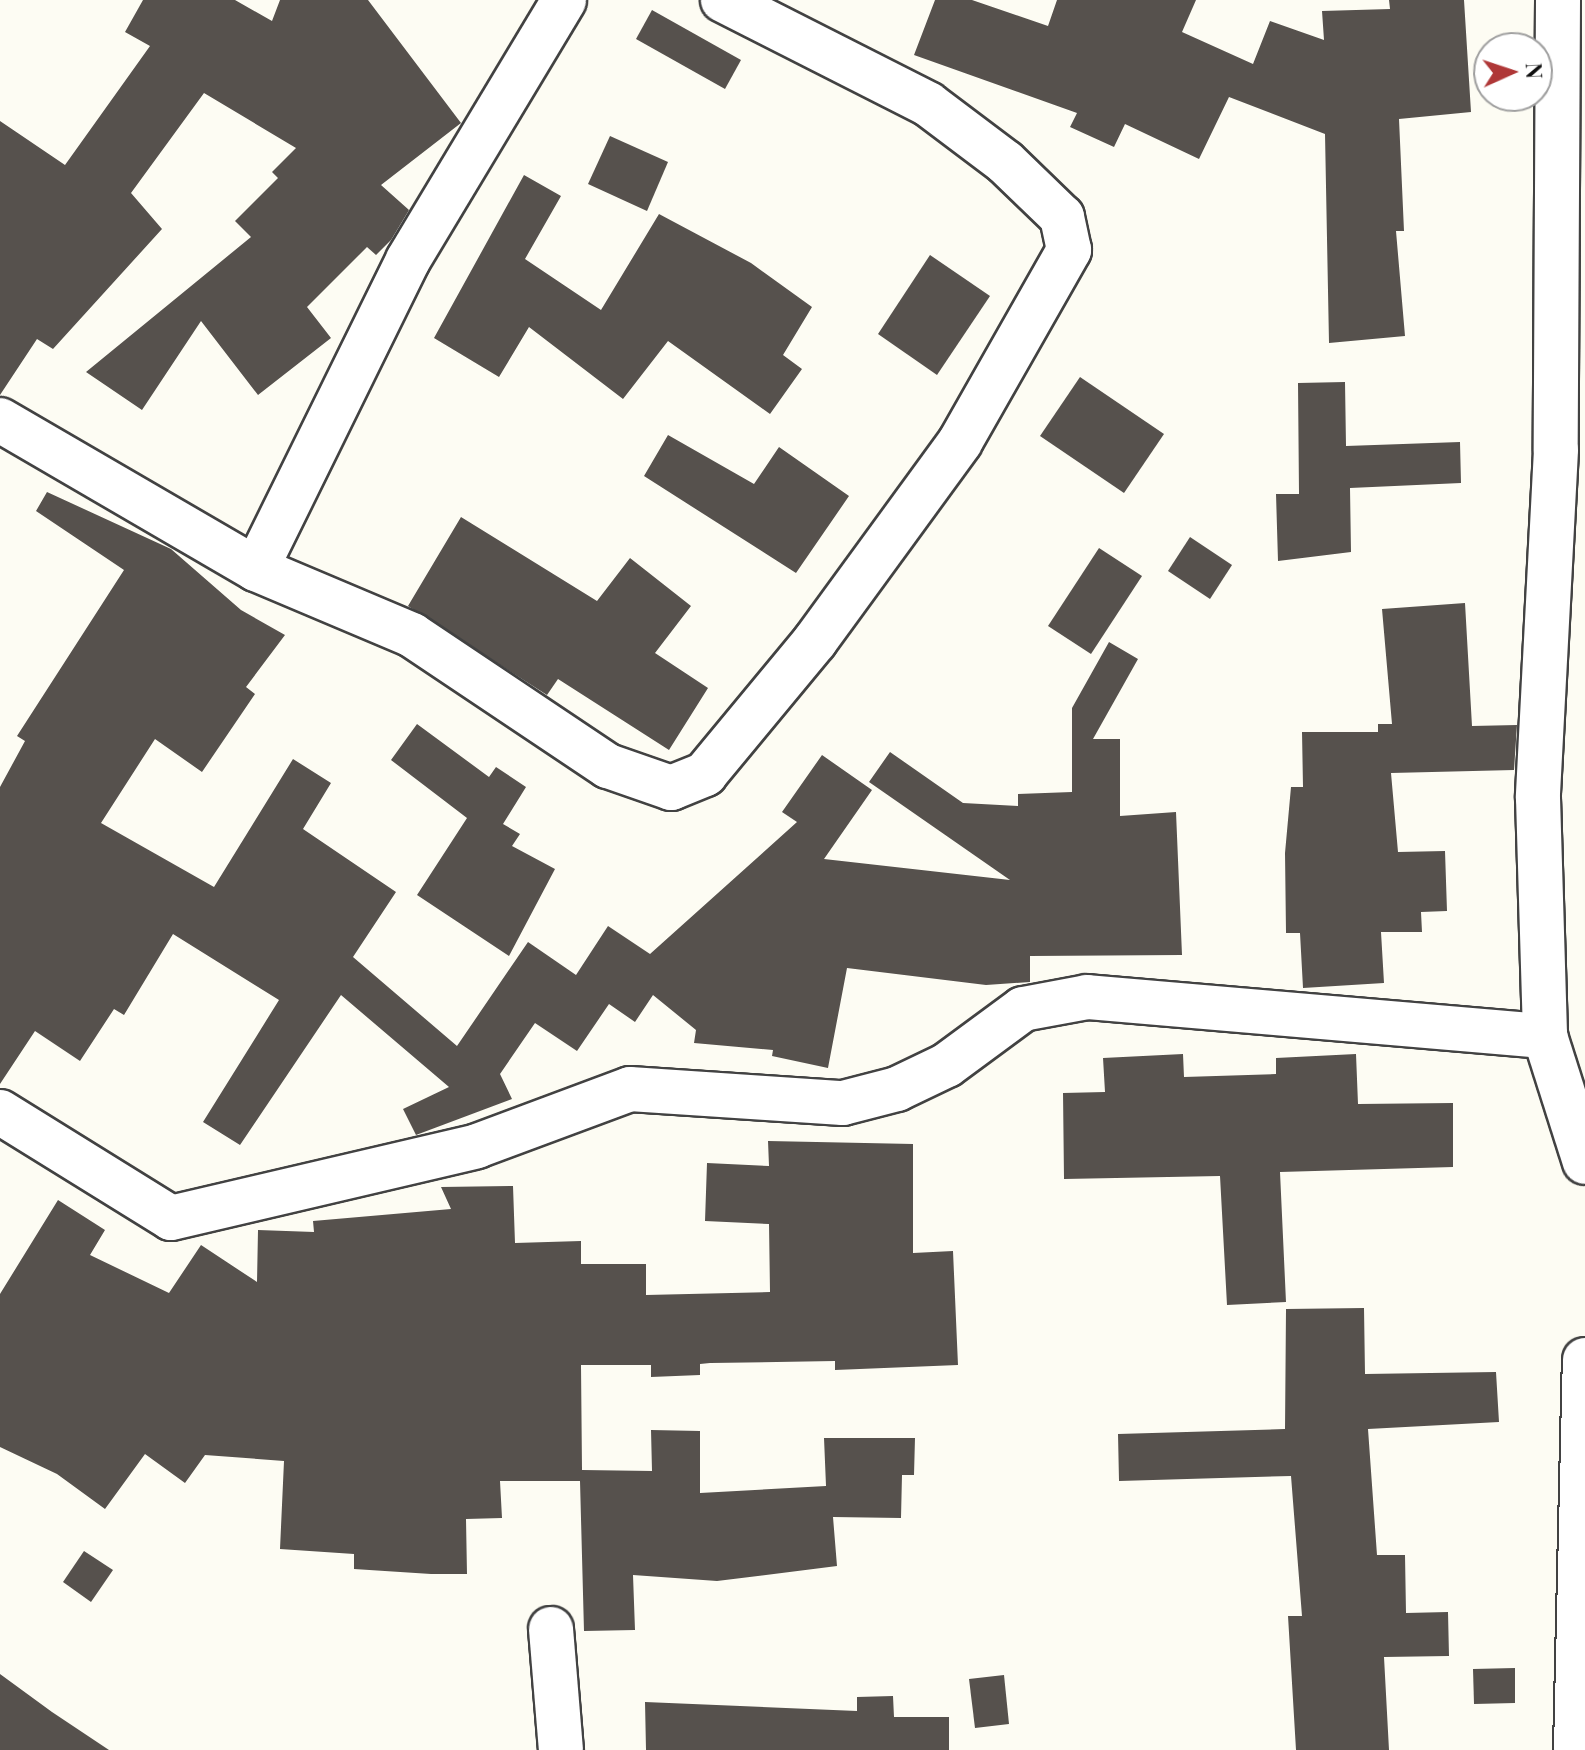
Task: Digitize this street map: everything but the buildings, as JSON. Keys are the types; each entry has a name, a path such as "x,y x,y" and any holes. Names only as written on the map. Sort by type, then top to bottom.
{"street":[{"path":"256,569 408,260 564,0"},
{"path":"0,420 256,569 412,635 608,766 671,788 705,774 734,741 960,442 1069,250 1062,217 928,104 723,0"},
{"path":"1558,0 1556,450 1538,798 1545,1036 1585,1162"},
{"path":"0,1112 171,1218 477,1146 630,1089 843,1103 947,1065 1023,1009 1087,997 1545,1036"},
{"path":"1576,1750 1585,1360"},
{"path":"551,1629 561,1750"}]}
